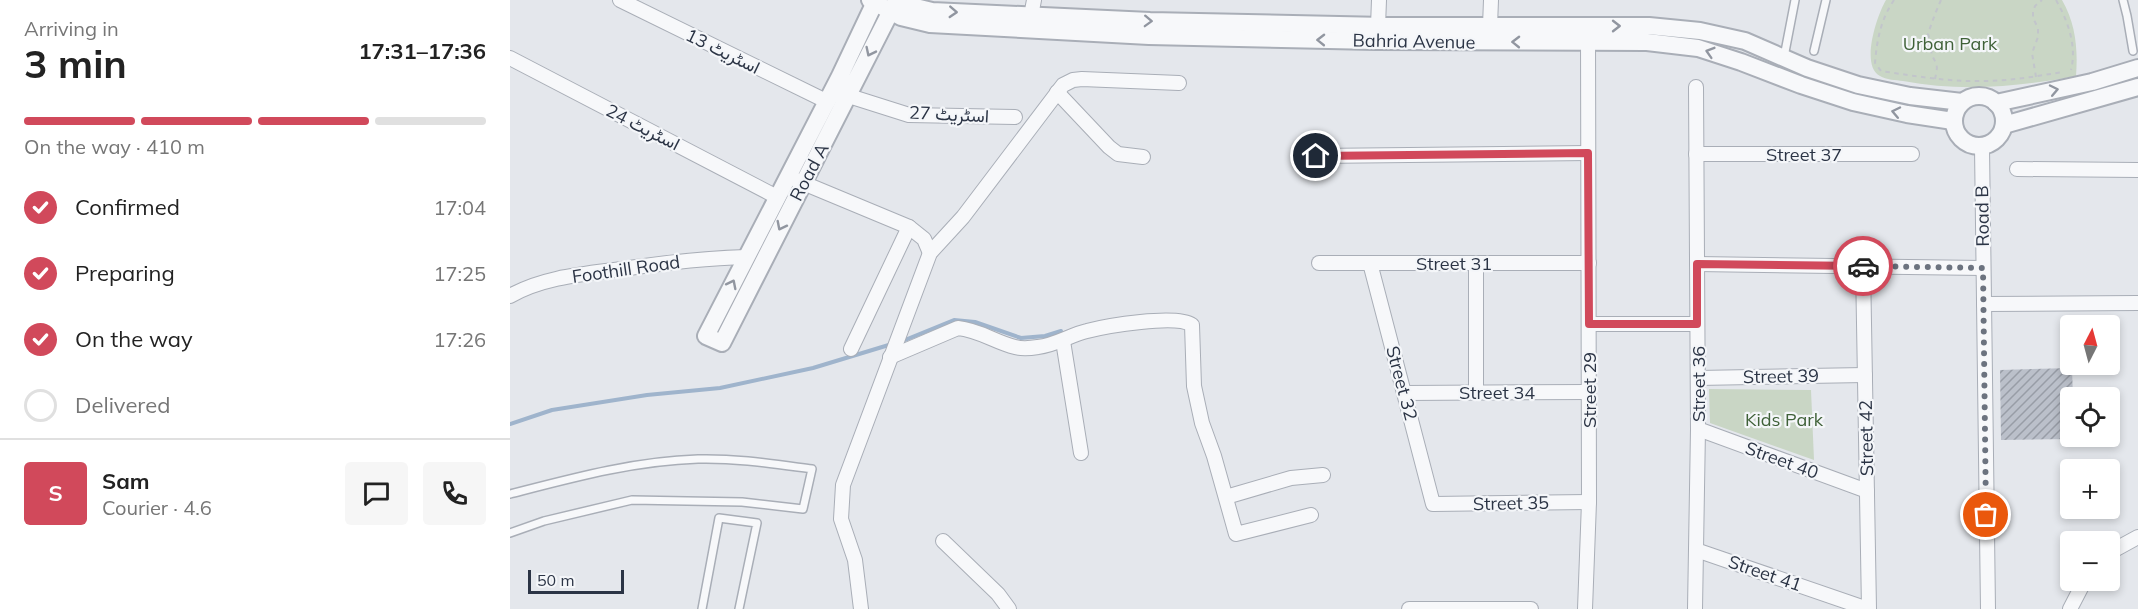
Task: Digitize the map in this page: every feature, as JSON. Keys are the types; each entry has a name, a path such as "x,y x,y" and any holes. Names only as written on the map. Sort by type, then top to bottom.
{"street":[{"name":"اسٹریٹ 13","path":"620,0 826,101"},
{"path":"1378,26 1379,0"},
{"path":"1490,26 1491,0"},
{"name":"Road A","path":"873,1 840,76 826,101 795,179 722,343 706,336 777,197 795,179 849,96 894,4"},
{"name":"Bahria Avenue","path":"873,1 932,11 1032,8 1150,21 1490,26 1588,35 1698,48 1853,102 1953,121"},
{"name":"Bahria Avenue","path":"894,4 930,24 1149,36 1588,35 1649,26 1700,31 1745,41 1807,68 1858,85 1911,96 1962,102"},
{"name":"Street 29","path":"1585,609 1589,502 1588,35"},
{"name":"اسٹریٹ 24","path":"510,58 777,197"},
{"path":"1996,102 2092,82 2138,68"},
{"path":"861,609 855,561 841,519 843,485 930,253 963,217 1063,85 1082,79 1179,83"},
{"name":"Street 36","path":"1695,609 1698,429 1696,87"},
{"path":"2004,125 2138,87"},
{"path":"1057,92 1118,154 1143,157"},
{"name":"اسٹریٹ 27","path":"849,96 909,115 1015,117"},
{"path":"1976,96 1983,96 1996,102 2001,109 2004,125 1997,140 1982,147 1973,146 1959,137 1953,121 1954,114 1962,102 1976,96"},
{"name":"Road B","path":"1982,147 1988,609"},
{"path":"1316,156 1588,153"},
{"name":"Street 37","path":"1696,154 1912,154"},
{"path":"2017,169 2138,170"},
{"path":"795,179 909,227 924,239 930,253"},
{"path":"851,348 909,227"},
{"name":"Foothill Road","path":"510,296 520,290 571,275 701,258 746,257"},
{"name":"Street 31","path":"1319,263 1589,263"},
{"name":"Street 32","path":"1370,263 1433,504"},
{"path":"1476,263 1476,393"},
{"path":"1697,264 1983,268"},
{"name":"Street 42","path":"1863,266 1868,609"},
{"path":"1984,304 2138,303"},
{"path":"891,354 958,328 971,329 1016,348 1040,347 1063,341 1086,331 1124,324 1174,321 1189,323 1192,326 1194,386 1202,423 1214,456 1236,534 1311,515"},
{"path":"1589,324 1697,324"},
{"path":"1063,341 1081,453"},
{"name":"Street 39","path":"1698,378 1864,375"},
{"name":"Street 34","path":"1405,393 1589,392"},
{"name":"Street 40","path":"1698,429 1867,491"},
{"path":"1226,497 1291,478 1323,474"},
{"name":"Street 35","path":"1433,504 1589,502"},
{"path":"2120,547 2138,537"},
{"path":"943,541 998,594 1009,609"},
{"name":"Street 41","path":"1696,550 1868,609"},
{"path":"2070,609 2079,591"},
{"path":"1409,609 1528,609"}],"lane":[{"path":"1784,57 1795,0"},
{"path":"1814,51 1826,0"},
{"path":"2122,0 2133,51"},
{"path":"510,494 606,470 697,459 756,461 812,469 803,509 742,502 632,500 544,521 510,533"},
{"path":"702,609 719,518 757,523 739,609"}],"path":[{"path":"1894,0 1884,15 1877,42 1875,63 1877,68 1881,71 1935,79 1984,81 2036,77 2071,71 2074,56 2072,44 2067,21 2056,0"},
{"path":"1935,79 1937,69 1931,57 1934,44 1930,41 1928,34 1941,0"},
{"path":"2036,77 2032,53 2038,37 2038,28 2033,12 2035,6 2042,0"}],"green space":[{"name":"Urban Park","path":"1886,0 2062,0 2075,37 2076,76 1990,87 1946,86 1882,77 1874,70 1871,52 1878,17"},
{"name":"Kids Park","path":"1709,389 1811,390 1814,460 1710,423"}],"building":[{"path":"2060,368 2060,375 2072,375 2073,387 2060,387 2060,439 2001,440 2000,370"}],"waterway":[{"path":"900,342 954,320 975,322 1021,338 1045,336 1061,331"},
{"path":"510,424 552,410 647,395 720,388 813,368 892,344"}],"way so far":[{"path":"1863,266 1983,268 1986,515"}],"route":[{"path":"1316,156 1588,153 1589,324 1697,324 1697,264 1863,266"}]}
